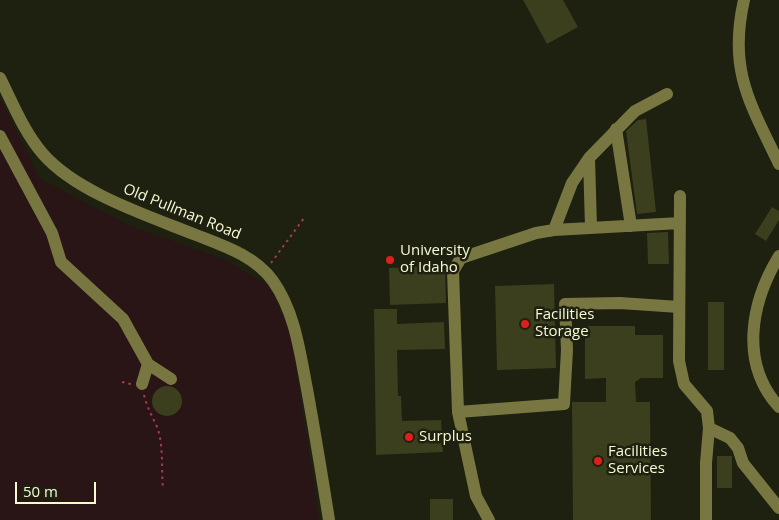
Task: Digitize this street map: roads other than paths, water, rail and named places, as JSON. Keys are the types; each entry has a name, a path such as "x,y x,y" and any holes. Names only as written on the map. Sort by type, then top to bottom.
{"street":[{"path":"744,0 737,45 739,69 744,90 779,164"},
{"name":"Old Pullman Road","path":"0,78 24,128 44,155 65,173 113,202 233,249 265,272 274,283 292,320 317,442 328,520"},
{"path":"554,230 572,183 589,158 616,128 635,111 667,94"},
{"path":"616,128 631,226"},
{"path":"0,136 52,233 61,262 123,319 148,364 171,379"},
{"path":"589,158 591,227"},
{"path":"680,196 679,361 684,384 707,411 709,428 706,464 706,520"},
{"path":"489,520 476,496 458,412 453,271 460,258 536,233 554,230 680,223"},
{"path":"779,256 765,279 753,320 752,340 758,373 770,397 779,407"},
{"path":"458,412 564,404 567,350 565,304 620,303 679,307"},
{"path":"142,384 148,364"},
{"path":"709,428 730,438 738,448 743,463 779,508"}],"place":[{"name":"University of Idaho","path":"390,260"},
{"name":"Facilities Storage","path":"525,324"},
{"name":"Surplus","path":"409,437"},
{"name":"Facilities Services","path":"598,461"}]}
